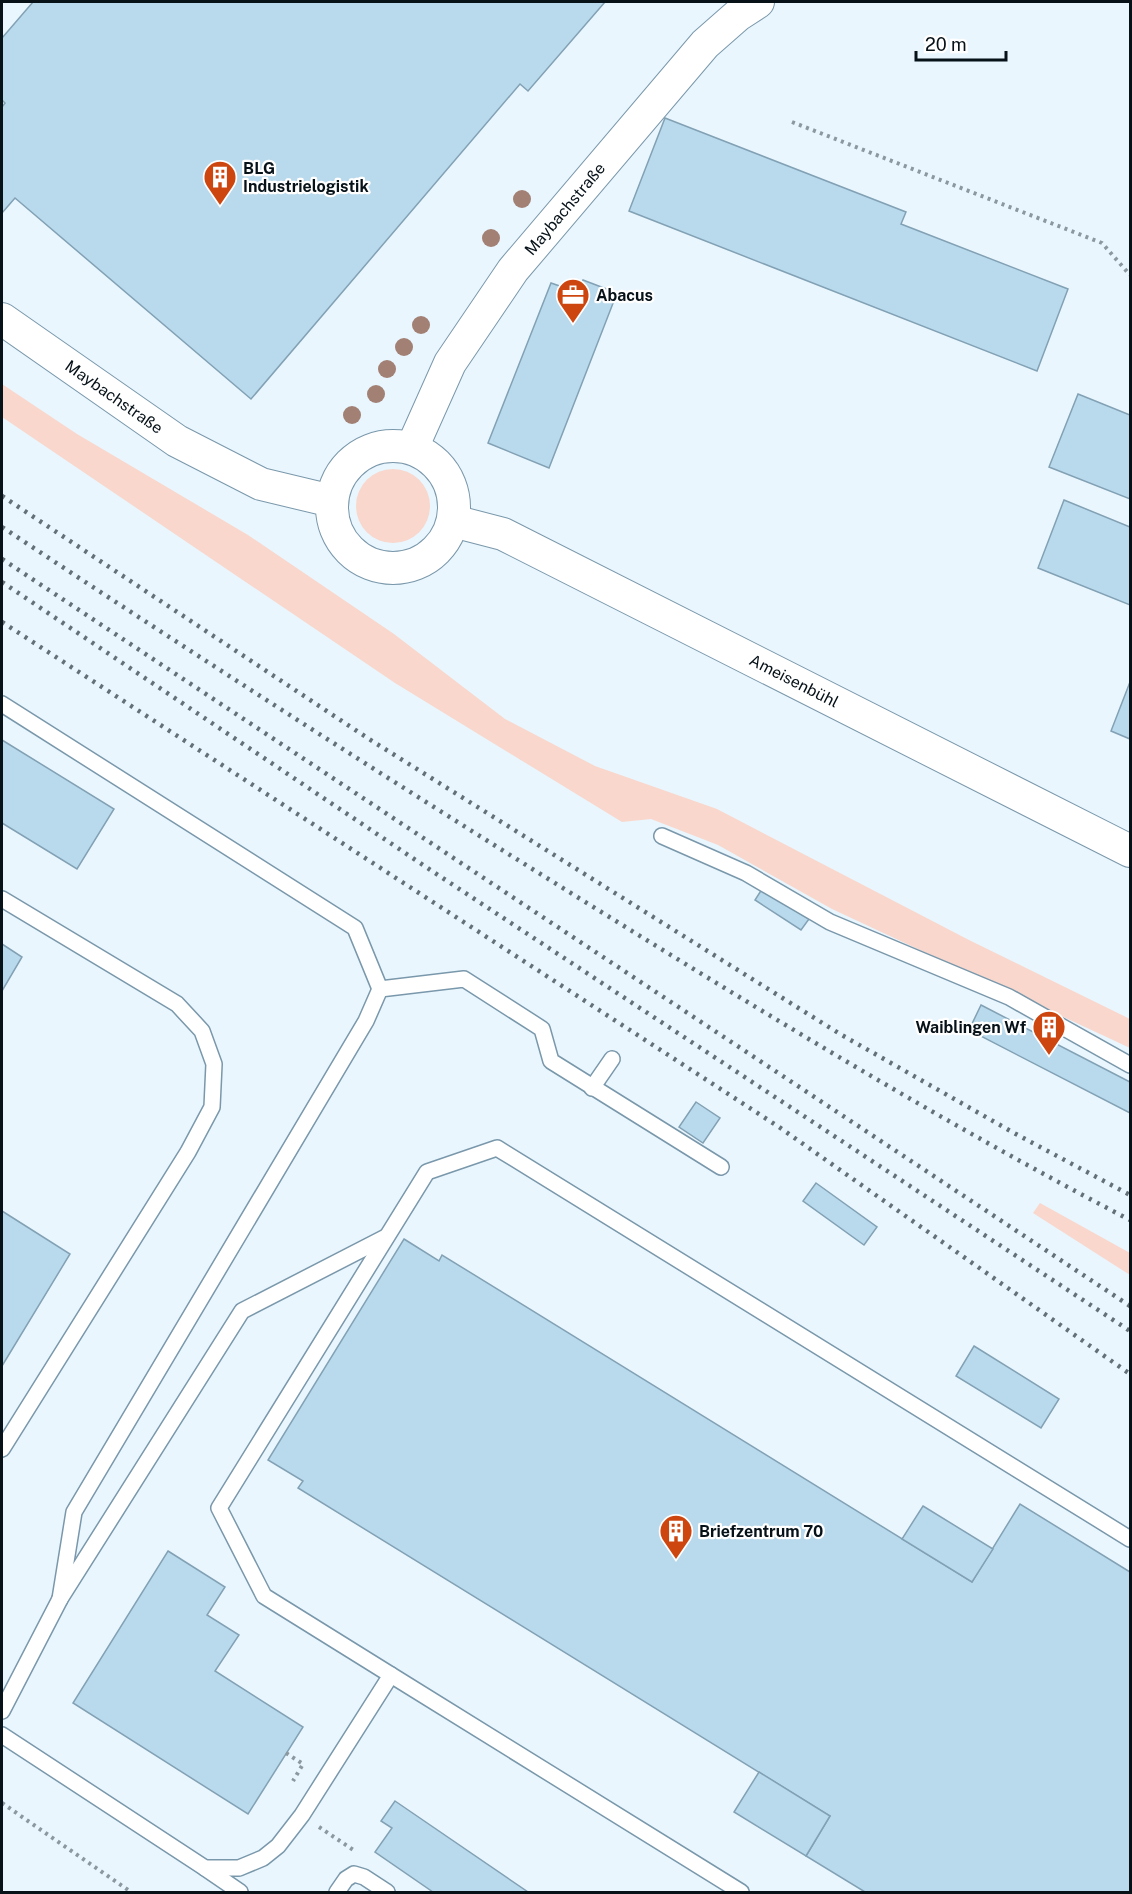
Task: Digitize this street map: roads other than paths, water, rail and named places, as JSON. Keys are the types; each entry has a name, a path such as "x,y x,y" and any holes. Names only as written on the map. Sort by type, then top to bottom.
{"street":[{"name":"Maybachstraße","path":"412,448 450,363 513,270 705,44 738,15 758,2"},
{"name":"Maybachstraße","path":"2,319 177,441 261,484 332,501"},
{"path":"396,445 412,448 427,455 448,479 453,495 453,521 445,540 433,554 404,567 388,568 372,565 346,546 337,533 332,517 335,486 342,472 365,452 396,445"},
{"name":"Ameisenbühl","path":"453,521 503,534 1131,851"}],"lane":[{"path":"2,704 355,928 380,989 366,1021 74,1512 60,1599"},
{"path":"662,836 746,873 830,922 1009,997 1131,1065"},
{"path":"2,899 177,1004 202,1031 214,1064 212,1107 188,1152 2,1449"},
{"path":"380,989 464,979 542,1029 551,1061 721,1167"},
{"path":"592,1088 612,1059"},
{"path":"741,1893 264,1596 219,1508 426,1172 497,1148 1131,1539"},
{"path":"2,1711 60,1599 242,1311 386,1237"},
{"path":"205,1868 239,1868 263,1858 278,1846 302,1815 391,1675"},
{"path":"2,1735 240,1893"},
{"path":"337,1893 346,1879 354,1874 364,1877 387,1893"}],"railway":[{"path":"2,496 369,739 840,1034 1014,1133 1130,1195"},
{"path":"2,527 311,729 686,965 938,1115 1130,1220"},
{"path":"2,559 1130,1306"},
{"path":"2,582 432,871 1130,1331"},
{"path":"2,622 779,1127 1130,1374"}],"place":[{"name":"BLG Industrielogistik","path":"220,206"},
{"name":"Abacus","path":"573,324"},
{"name":"Waiblingen Wf","path":"1049,1056"},
{"name":"Briefzentrum 70","path":"676,1560"}]}
